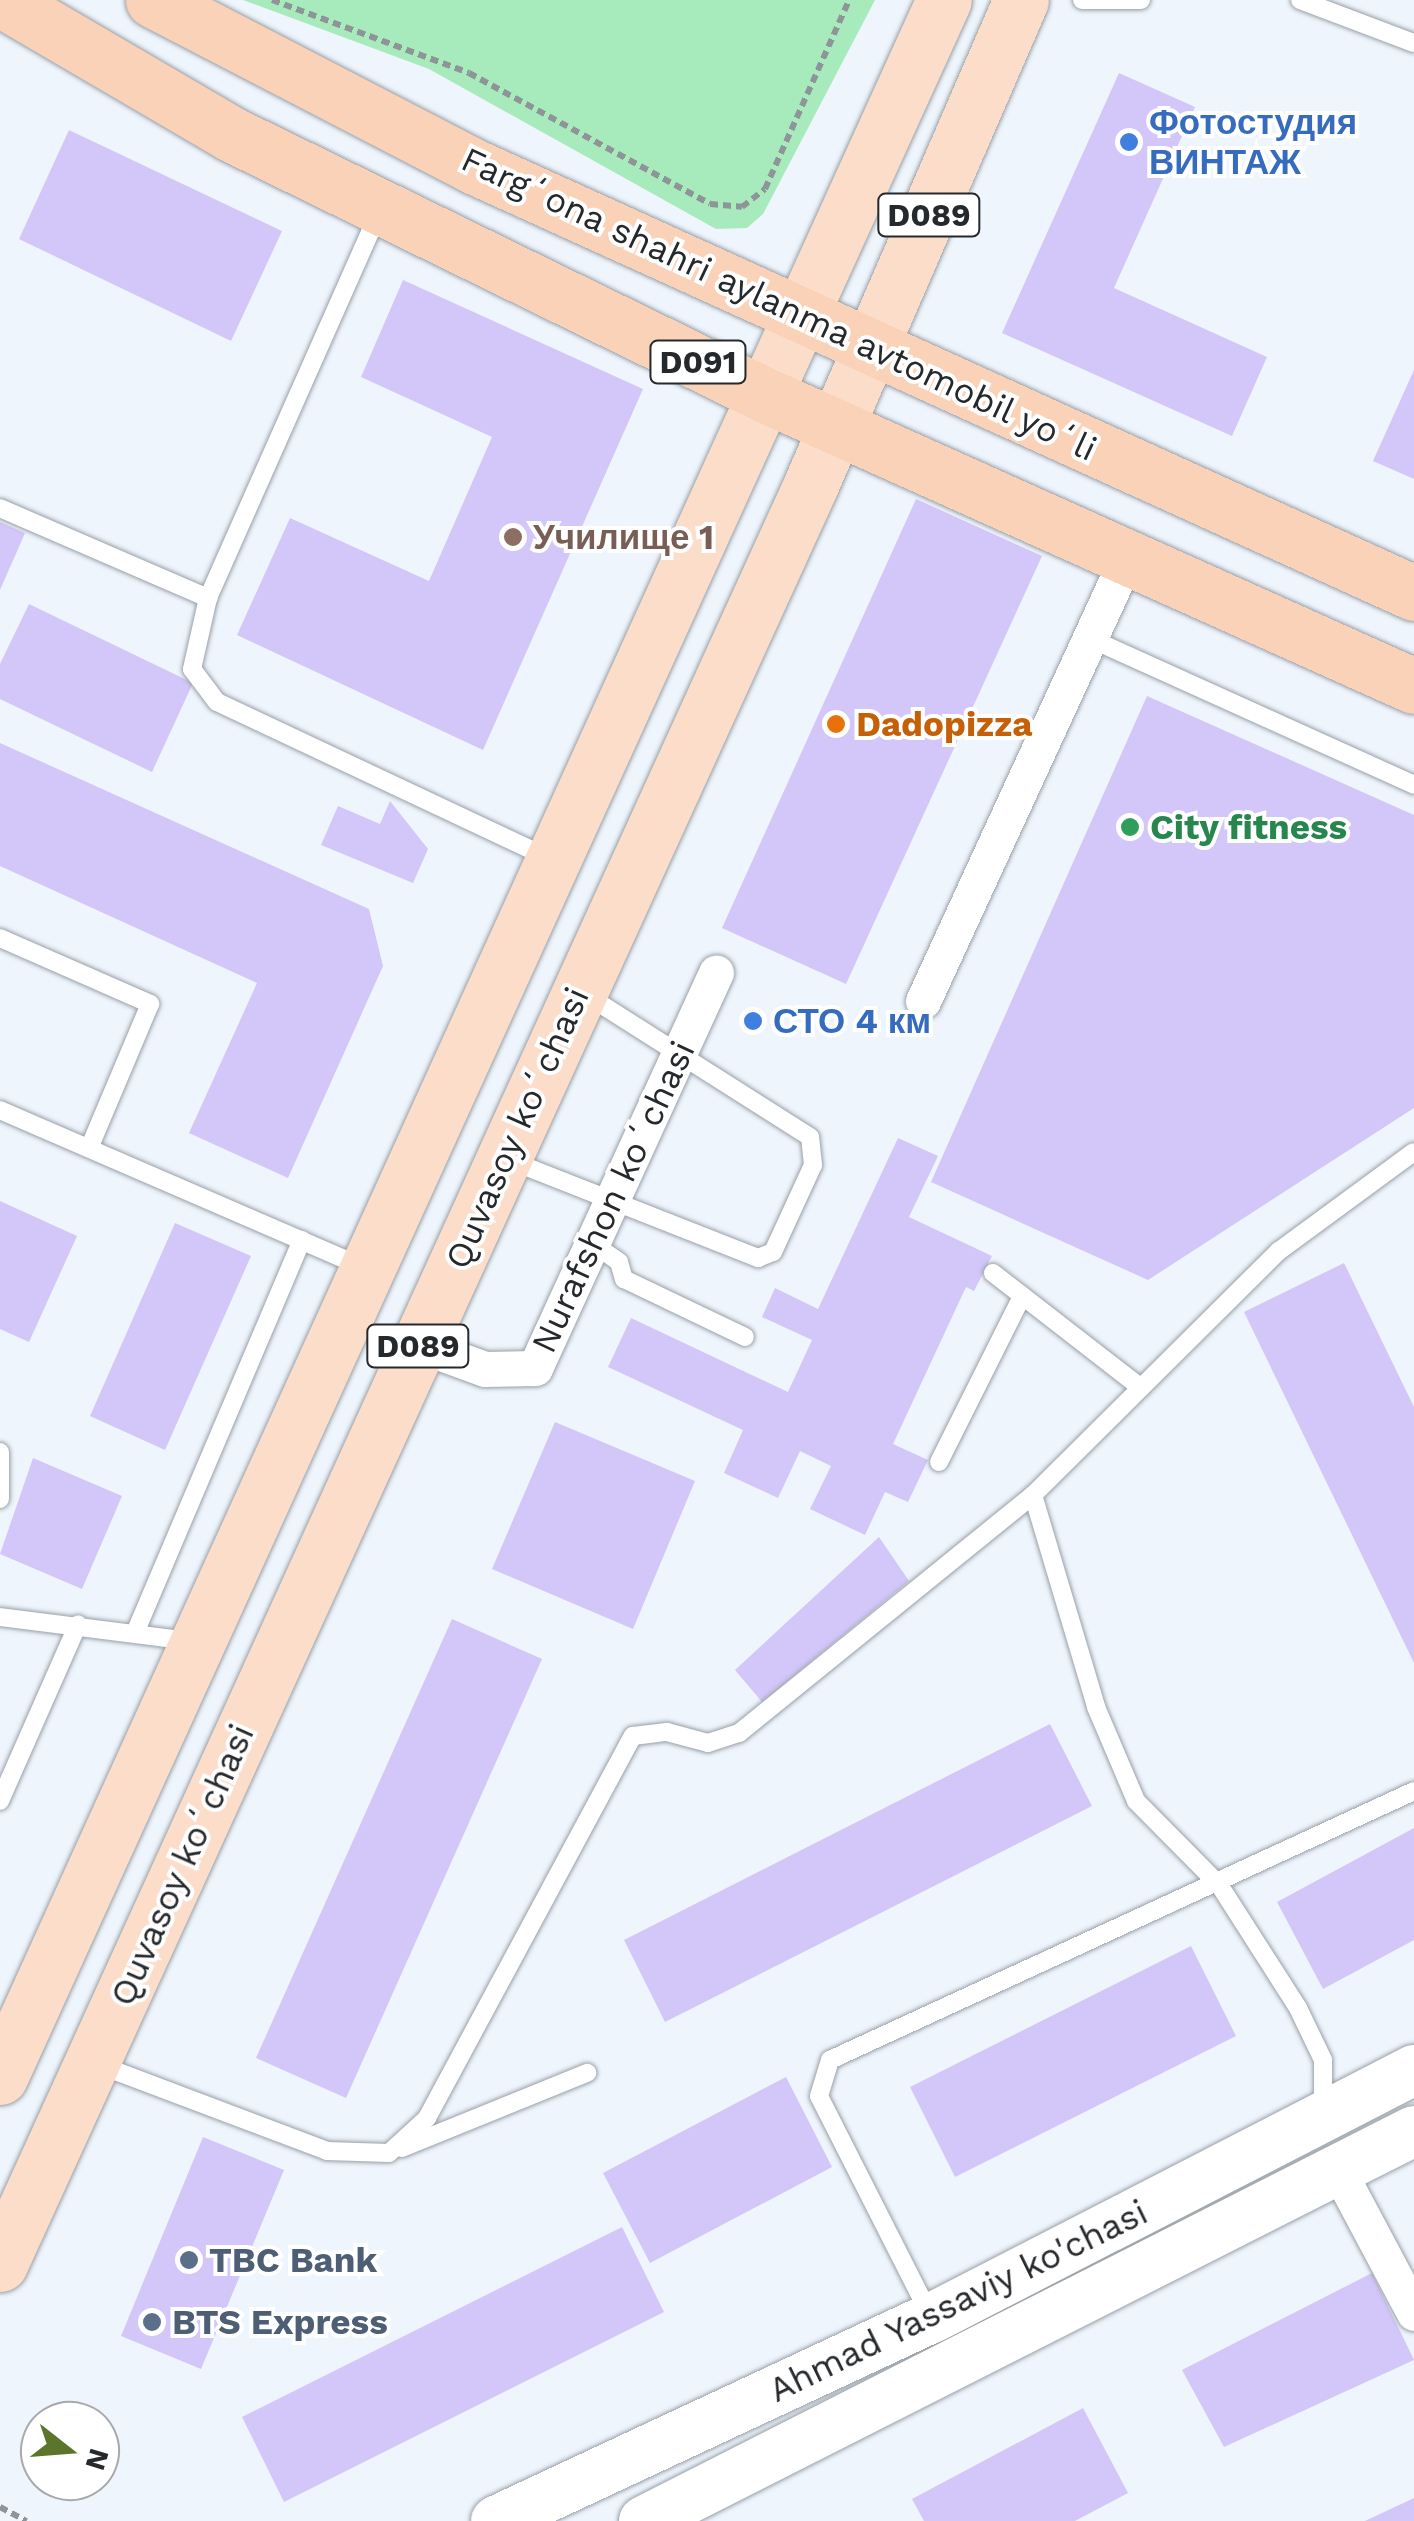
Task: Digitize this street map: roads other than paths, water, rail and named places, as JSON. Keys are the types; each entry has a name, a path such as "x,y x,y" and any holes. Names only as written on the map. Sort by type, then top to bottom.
{"highway":[{"name":"D091","path":"2,0 231,134 763,394 1414,686"},
{"name":"Fargʻona shahri aylanma avtomobil yoʻli","path":"153,0 473,166 1414,593"}],"main road":[{"name":"D089","path":"763,394 944,0"},
{"name":"D089","path":"836,428 1021,0"},
{"name":"Quvasoy koʻchasi","path":"0,2077 202,1643 362,1267 763,394"},
{"name":"Quvasoy koʻchasi","path":"0,2264 836,428"},
{"name":"Ahmad Yassaviy ko'chasi","path":"496,2521 932,2318 1414,2070"},
{"name":"Ahmad Yassaviy ko'chasi","path":"644,2521 1414,2131"},
{"path":"617,2464 644,2521"}],"street":[{"path":"923,1001 1128,557"},
{"name":"Nurafshon koʻchasi","path":"419,1344 486,1368 535,1368 716,972"},
{"path":"1338,2170 1414,2313"}],"lane":[{"path":"1082,0 1141,0"},
{"path":"1300,0 1414,43"},
{"path":"381,206 208,598 192,669 217,702 548,858"},
{"path":"0,508 208,598"},
{"path":"1088,638 1414,785"},
{"path":"0,938 150,1004 90,1146"},
{"path":"504,1158 758,1258 773,1252 813,1165 810,1137 580,990"},
{"path":"0,1110 362,1267"},
{"path":"389,2153 428,2118 633,1736 667,1732 708,1743 739,1733 1033,1494 1279,1251 1414,1152"},
{"path":"135,1633 302,1240"},
{"path":"592,1243 619,1262 624,1280 746,1337"},
{"path":"993,1274 1141,1388"},
{"path":"939,1462 1022,1296"},
{"path":"0,1452 0,1498"},
{"path":"1033,1494 1096,1707 1136,1801 1220,1886 1323,2060 1322,2119"},
{"path":"0,1617 78,1624 202,1643"},
{"path":"0,1801 78,1624"},
{"path":"932,2318 818,2096 830,2060 1220,1886 1414,1791"},
{"path":"92,2062 327,2151 389,2153 587,2073"}],"place":[{"name":"Фотостудия ВИНТАЖ","path":"1129,142"},
{"name":"Училище 1","path":"513,537"},
{"name":"Dadopizza","path":"836,724"},
{"name":"City fitness","path":"1130,827"},
{"name":"СТО 4 км","path":"753,1021"},
{"name":"TBC Bank","path":"189,2260"},
{"name":"BTS Express","path":"152,2322"}]}
